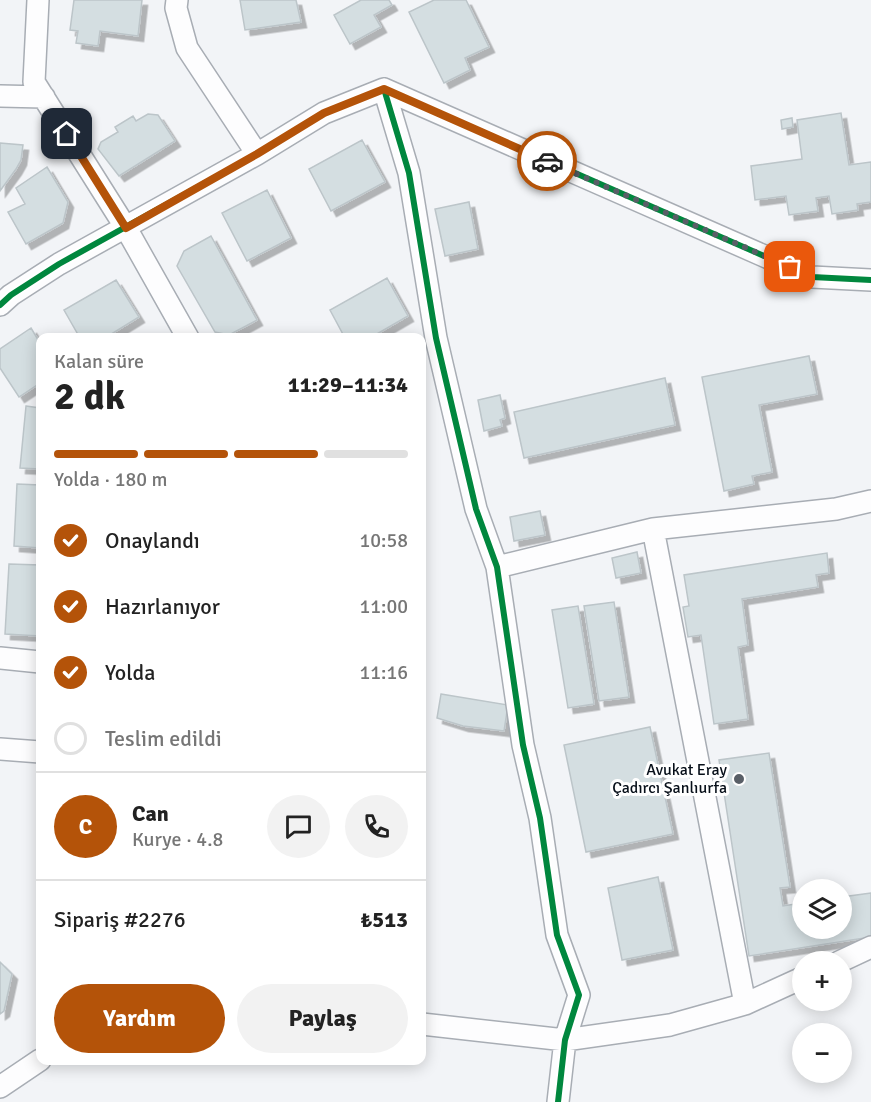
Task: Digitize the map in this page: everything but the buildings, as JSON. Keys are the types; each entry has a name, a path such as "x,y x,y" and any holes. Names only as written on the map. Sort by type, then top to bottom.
{"street":[{"path":"38,0 34,82 126,228 185,333"},
{"path":"177,0 176,8 187,48 257,154"},
{"path":"384,89 409,173 436,338 476,509 497,567 523,746 540,818 557,935 579,995 565,1040 558,1102"},
{"path":"0,305 11,295 59,264 257,154 324,113 384,89 812,277 871,280"},
{"path":"0,96 44,97"},
{"path":"497,567 653,529 836,509 871,501"},
{"path":"653,529 745,1004"},
{"path":"0,658 36,662"},
{"path":"0,749 36,752"},
{"path":"852,956 871,947"},
{"path":"426,1024 565,1040 670,1025 745,1004 792,983"},
{"path":"0,1087 36,1063"}],"cycle path":[{"path":"384,89 409,173 436,338 476,509 497,567 523,745 540,818 557,935 579,995 565,1040 558,1102"},
{"path":"0,305 11,295 59,264 257,154 324,113 384,89 812,277 871,280"}],"way so far":[{"path":"547,161 790,267"}],"place":[{"name":"Avukat Eray Çadırcı Şanlıurfa","path":"739,779"}],"route":[{"path":"67,134 126,228 257,154 324,113 384,89 547,161"}]}
